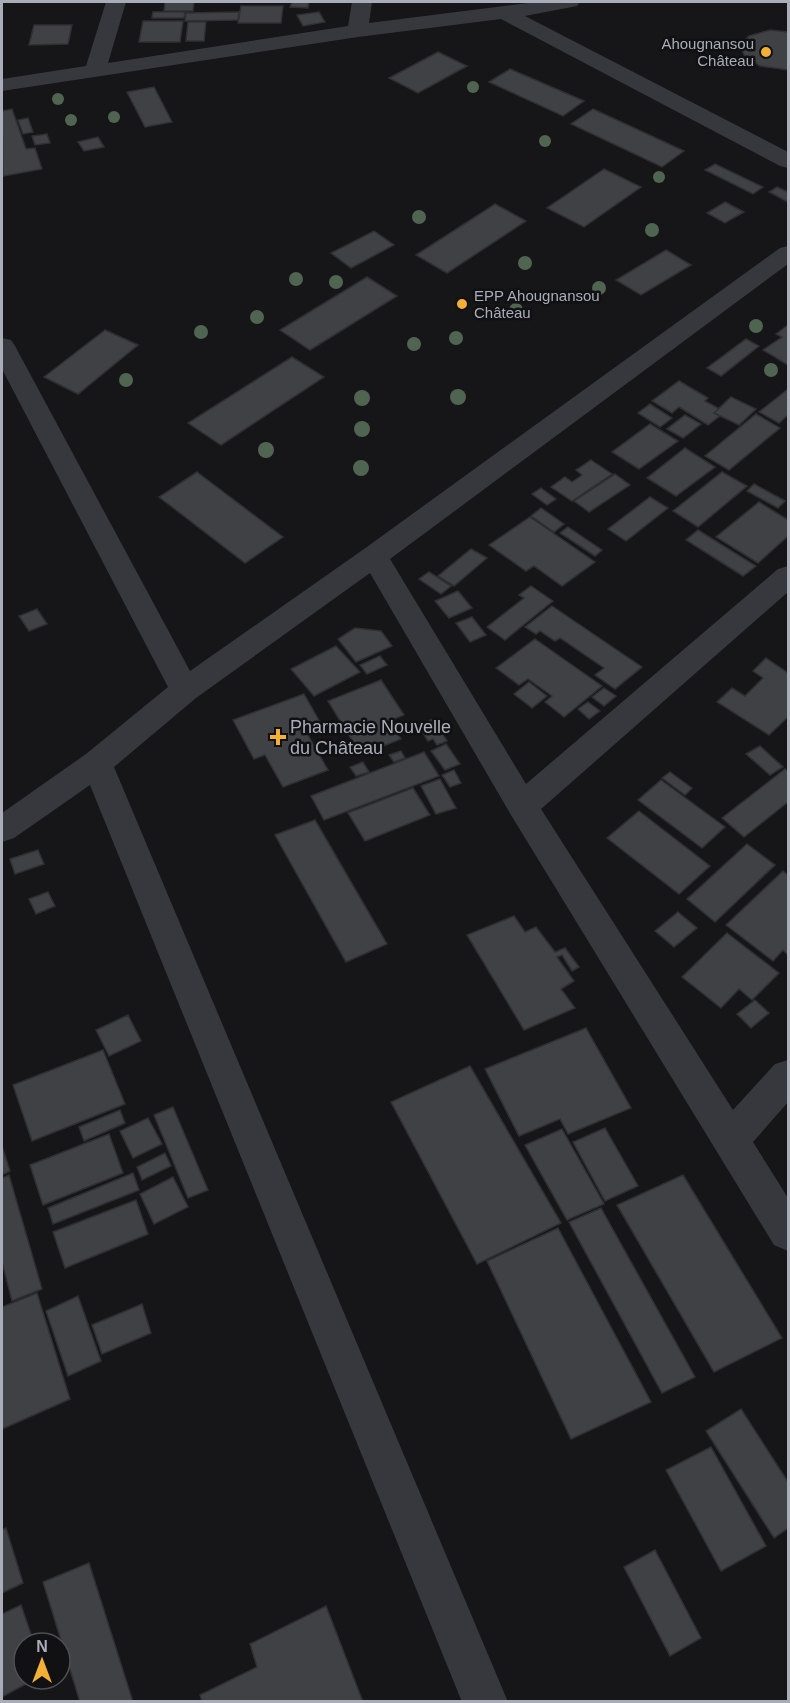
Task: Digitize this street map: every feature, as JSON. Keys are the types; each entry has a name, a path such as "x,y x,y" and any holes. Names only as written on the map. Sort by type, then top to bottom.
{"street":[{"path":"95,71 116,2"},
{"path":"357,31 362,2"},
{"path":"2,85 357,31 504,13 570,2"},
{"path":"504,13 789,161"},
{"path":"2,829 97,763 185,690 374,556 789,253"},
{"path":"2,346 185,690"},
{"path":"374,556 522,806 789,1232"},
{"path":"522,806 789,576"},
{"path":"97,763 485,1701"},
{"path":"731,1139 789,1076"}],"building":[{"path":"165,2 194,2 193,11 164,11"},
{"path":"292,2 309,2 308,8 290,7"},
{"path":"241,6 283,6 281,23 238,23"},
{"path":"153,12 185,12 184,18 152,18"},
{"path":"239,12 238,20 185,21 186,13"},
{"path":"319,12 325,22 303,26 297,15"},
{"path":"143,21 183,21 180,42 139,42"},
{"path":"188,22 206,22 204,41 186,41"},
{"path":"34,25 72,25 68,44 29,45"},
{"name":"Ahougnansou Château","path":"770,30 788,32 788,70 760,66 744,55 741,48 749,36"},
{"path":"438,52 467,66 418,93 389,78"},
{"path":"510,69 584,101 563,116 489,82"},
{"path":"154,87 172,122 145,127 127,92"},
{"path":"12,109 26,149 35,148 42,169 3,176 2,111"},
{"path":"593,109 684,151 662,167 571,124"},
{"path":"28,118 33,132 23,134 18,120"},
{"path":"47,134 50,143 35,145 32,136"},
{"path":"98,137 104,147 84,151 78,142"},
{"path":"715,164 763,187 753,194 705,170"},
{"path":"604,169 641,187 584,227 547,208"},
{"path":"777,187 788,192 788,202 769,192"},
{"path":"725,202 744,212 725,223 707,213"},
{"path":"495,204 526,221 447,273 416,255"},
{"path":"374,231 394,245 351,268 331,253"},
{"path":"666,250 691,265 641,295 616,280"},
{"path":"367,277 397,296 310,350 280,330"},
{"path":"788,325 788,365 763,350 782,337 776,334"},
{"path":"105,330 138,345 78,394 44,377"},
{"path":"746,339 759,346 721,376 707,368"},
{"path":"292,357 324,377 221,445 188,423"},
{"path":"679,381 708,398 705,401 725,412 708,425 679,407 672,413 652,401"},
{"path":"788,389 788,415 779,423 759,412"},
{"path":"731,397 756,409 739,425 714,413"},
{"path":"650,404 672,418 660,427 638,413"},
{"path":"756,414 780,428 729,470 705,456"},
{"path":"685,415 701,424 683,438 667,429"},
{"path":"650,424 678,441 639,469 612,452"},
{"path":"685,448 715,467 676,496 647,478"},
{"path":"591,460 612,474 572,501 551,487 565,477 572,482 582,475 576,470"},
{"path":"197,472 283,537 245,563 159,497"},
{"path":"722,472 747,486 698,527 673,511"},
{"path":"615,474 630,485 589,512 574,501"},
{"path":"754,484 785,501 778,508 747,491"},
{"path":"541,488 556,499 547,505 532,494"},
{"path":"650,497 668,508 626,541 608,529"},
{"path":"759,502 788,520 788,536 758,563 716,537"},
{"path":"541,508 564,524 554,532 531,516"},
{"path":"530,517 595,562 562,586 534,566 526,571 489,545"},
{"path":"568,527 602,550 595,556 560,533"},
{"path":"698,530 756,566 743,576 686,540"},
{"path":"471,549 487,558 454,586 438,576"},
{"path":"429,572 451,586 441,594 419,579"},
{"path":"531,586 553,601 505,640 487,627 524,598 519,595"},
{"path":"458,591 472,608 449,618 435,601"},
{"path":"552,606 642,667 615,689 595,675 604,668 560,638 555,641 540,631 536,634 525,627"},
{"path":"37,609 47,624 29,631 19,616"},
{"path":"472,617 486,635 470,642 456,623"},
{"path":"355,628 381,631 392,646 356,662 338,639"},
{"path":"535,639 602,686 564,717 545,702 552,696 528,679 519,685 496,668"},
{"path":"336,646 360,672 314,696 291,669"},
{"path":"380,656 387,665 367,674 360,665"},
{"path":"766,658 788,673 788,717 769,735 717,702 732,688 745,696 763,678 753,671"},
{"path":"381,680 404,715 389,721 401,739 361,755 328,701"},
{"path":"529,682 547,696 532,708 514,694"},
{"path":"604,688 616,696 604,706 592,697"},
{"path":"304,694 324,729 308,735 328,770 283,787 265,755 254,759 233,720"},
{"path":"588,702 600,711 589,719 578,709"},
{"path":"433,719 447,741 437,745 433,739 428,741 418,725"},
{"path":"446,744 460,764 445,770 431,751"},
{"path":"760,746 783,767 770,775 746,754"},
{"path":"401,751 405,758 394,762 389,755"},
{"path":"424,752 439,776 324,820 311,796"},
{"path":"363,762 369,772 356,776 350,767"},
{"path":"785,769 788,771 788,802 744,837 722,818"},
{"path":"454,770 461,783 450,787 442,775"},
{"path":"670,772 692,788 685,795 662,778"},
{"path":"440,779 456,808 436,814 421,786"},
{"path":"661,780 725,827 702,848 638,800"},
{"path":"413,788 430,815 365,841 348,813"},
{"path":"639,811 710,866 679,894 607,838"},
{"path":"315,820 387,944 346,962 275,835"},
{"path":"747,844 775,865 715,922 687,899"},
{"path":"38,850 44,864 15,874 10,859"},
{"path":"783,871 788,875 788,955 783,950 773,961 726,925"},
{"path":"48,892 55,906 36,914 29,899"},
{"path":"678,912 697,928 674,947 655,931"},
{"path":"514,916 525,932 536,927 555,952 565,948 579,967 572,971 562,955 557,957 574,981 561,989 575,1008 524,1030 467,935"},
{"path":"727,933 779,973 752,1000 739,989 721,1008 682,977"},
{"path":"755,1000 769,1013 751,1028 737,1014"},
{"path":"128,1015 141,1041 109,1056 96,1030"},
{"path":"586,1028 631,1108 568,1134 560,1119 519,1136 485,1069"},
{"path":"103,1050 125,1104 32,1141 13,1085"},
{"path":"470,1066 561,1223 477,1264 391,1102"},
{"path":"173,1107 208,1190 188,1198 154,1115"},
{"path":"120,1110 125,1123 84,1141 79,1127"},
{"path":"148,1118 162,1144 133,1158 120,1131"},
{"path":"605,1128 638,1186 605,1201 573,1142"},
{"path":"562,1129 604,1204 567,1220 525,1145"},
{"path":"109,1134 123,1173 43,1205 30,1165"},
{"path":"2,1146 10,1171 2,1175"},
{"path":"165,1153 171,1166 142,1180 137,1167"},
{"path":"133,1173 139,1190 53,1224 48,1208"},
{"path":"9,1175 42,1289 12,1301 2,1262 2,1178"},
{"path":"683,1175 782,1338 714,1372 617,1205"},
{"path":"173,1177 188,1207 154,1224 140,1194"},
{"path":"136,1200 148,1234 65,1268 53,1232"},
{"path":"601,1208 695,1377 662,1393 569,1222"},
{"path":"558,1228 651,1402 571,1439 487,1261"},
{"path":"37,1293 70,1399 2,1429 2,1307"},
{"path":"78,1296 101,1361 68,1376 46,1311"},
{"path":"142,1304 151,1333 102,1354 92,1325"},
{"path":"741,1409 788,1482 788,1528 774,1538 706,1431"},
{"path":"711,1447 766,1546 721,1571 666,1470"},
{"path":"6,1528 23,1583 2,1593 2,1530"},
{"path":"655,1550 701,1638 670,1656 624,1567"},
{"path":"89,1563 133,1702 80,1702 72,1676 72,1631 58,1631 43,1582"},
{"path":"21,1605 30,1631 12,1631 13,1691 2,1697 2,1614"},
{"path":"326,1606 363,1702 202,1702 200,1695 257,1667 250,1644"}],"place":[{"name":"Ahougnansou Château","path":"766,52"},
{"name":"EPP Ahougnansou Château","path":"462,304"},
{"name":"Pharmacie Nouvelle du Château","path":"278,737"}]}
